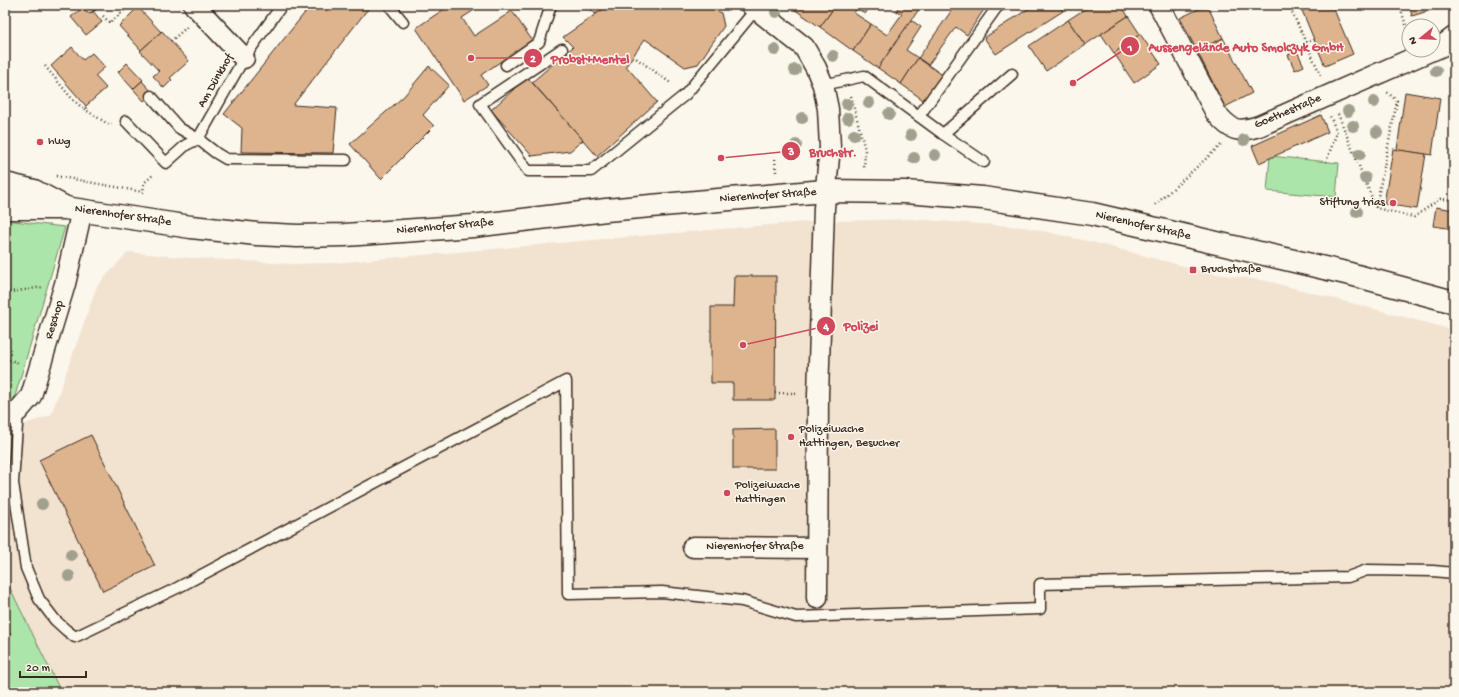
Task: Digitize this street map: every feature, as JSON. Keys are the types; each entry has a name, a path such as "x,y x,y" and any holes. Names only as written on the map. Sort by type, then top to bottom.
{"main road":[{"name":"Nierenhofer Straße","path":"5,184 34,191 73,209"},
{"name":"Nierenhofer Straße","path":"5,208 73,209 191,227 257,234 297,236 345,235 473,226 606,210 730,198 825,191 905,192 983,198 1092,214 1350,274 1454,302"}],"street":[{"path":"194,5 244,58"},
{"path":"1159,5 1216,113 1224,124 1237,130"},
{"path":"754,7 804,47 816,68 823,85 828,109 830,140 825,191"},
{"name":"Goethestraße","path":"1441,46 1454,37"},
{"name":"Goethestraße","path":"1237,130 1246,130 1259,126 1413,58"},
{"name":"Nierenhofer Straße","path":"817,598 818,394 825,191"},
{"name":"Reschop","path":"11,414 31,396 65,284 73,209"},
{"name":"Nierenhofer Straße","path":"693,547 817,548"}],"lane":[{"name":"Am Dünkhof","path":"166,163 186,145 198,139 244,58 282,5"},
{"path":"389,5 403,22"},
{"path":"506,65 540,42 551,5"},
{"path":"919,116 997,7 1001,5"},
{"path":"562,49 480,104 528,171 591,171 686,94 754,7"},
{"path":"943,134 1012,74"},
{"path":"823,85 864,76 984,162"},
{"path":"151,96 179,128 198,139 226,159 346,160"},
{"path":"126,121 166,163"},
{"path":"11,414 13,482 26,568 39,599 55,620 75,638 177,588 566,381 568,594 662,592 742,600 796,617 1040,609 1040,584 1348,577 1367,570 1433,571 1454,573"}],"path":[{"path":"105,17 110,23 130,5"},
{"path":"1289,5 1306,43 1326,96 1376,208"},
{"path":"1399,5 1403,18"},
{"path":"1306,43 1314,39"},
{"path":"633,56 686,94"},
{"path":"45,66 73,100 84,109 108,124 126,121"},
{"path":"1372,75 1396,101 1376,208"},
{"path":"847,79 865,150 862,191"},
{"path":"1326,96 1337,132 1326,162"},
{"path":"84,109 88,106"},
{"path":"1154,206 1237,130"},
{"path":"52,175 80,182 142,192 144,183 166,163"},
{"path":"1376,208 1414,217 1440,199 1454,200"},
{"path":"5,293 65,284"},
{"path":"5,610 10,635 5,641"}],"shaded area":[{"path":"911,219 1024,227 1096,243 1210,273 1267,281 1454,330 1454,692 61,692 5,578 5,431 51,415 97,286 128,252 179,257 292,264 333,263 804,222"}],"green space":[{"path":"1270,156 1339,163 1336,197 1267,191"},
{"path":"5,220 65,227 5,430"},
{"path":"5,578 61,692 5,692"}],"building":[{"path":"88,5 102,22 86,35 71,17"},
{"path":"311,5 371,5 293,105 337,108 333,153 241,152 242,128 224,114"},
{"path":"450,5 482,5 462,18 474,36 512,11 532,40 481,75 488,85 464,100 416,28"},
{"path":"585,5 609,5 596,14"},
{"path":"609,5 709,5 721,13 724,26 698,64 685,67 645,39 626,66 657,102 597,156 532,82 573,47 563,37"},
{"path":"788,5 836,5 820,27"},
{"path":"836,5 871,5 865,14 857,8 854,13 871,24 853,51 820,27"},
{"path":"900,5 922,5 878,68 853,51 871,24 887,35 902,14 896,11"},
{"path":"951,5 987,5 967,35 956,27 928,65 918,58 954,7"},
{"path":"1034,5 1059,5 1063,11 996,54 984,38"},
{"path":"1091,5 1121,5 1128,16 1085,45 1068,20"},
{"path":"1207,5 1223,38 1197,51 1180,18"},
{"path":"1309,5 1332,5 1353,54 1325,66 1301,8"},
{"path":"1409,5 1444,5 1444,6 1412,16"},
{"path":"138,7 161,32 141,50 119,26"},
{"path":"1128,16 1140,34 1114,53 1101,34"},
{"path":"911,20 921,27 906,50 918,58 901,84 878,68"},
{"path":"1068,20 1085,45 1046,71 1029,46"},
{"path":"162,31 189,61 170,78 172,80 164,88 153,76 159,71 140,51"},
{"path":"1140,34 1161,64 1134,83 1114,53"},
{"path":"1223,38 1252,93 1225,107 1197,51"},
{"path":"72,47 83,60 92,53 105,67 95,76 106,88 86,106 51,66"},
{"path":"1297,51 1304,66 1295,70 1288,55"},
{"path":"918,58 944,76 926,102 901,84"},
{"path":"127,63 143,80 133,89 118,72"},
{"path":"429,66 449,85 423,115 434,126 381,179 350,144 404,96"},
{"path":"527,77 583,140 570,151 532,156 491,110"},
{"path":"142,81 153,93 144,101 133,89"},
{"path":"1405,92 1440,98 1432,155 1397,150"},
{"path":"1321,115 1328,132 1259,163 1252,146"},
{"path":"1393,149 1426,154 1417,209 1384,204"},
{"path":"1436,207 1454,210 1454,229 1433,226"},
{"path":"734,276 776,276 775,400 733,400 733,383 711,383 711,307 733,307"},
{"path":"775,429 775,469 733,469 733,430"},
{"path":"91,435 155,566 103,591 39,460"}],"place":[{"name":"Probst+Mentel","path":"471,58"},
{"name":"Aussengelände Auto Smolczyk GmbH","path":"1073,83"},
{"name":"hwg","path":"40,142"},
{"name":"Bruchstr.","path":"721,158"},
{"name":"Stiftung trias","path":"1393,203"},
{"name":"Bruchstraße","path":"1193,270"},
{"name":"Polizei","path":"743,345"},
{"name":"Polizeiwache Hattingen, Besucher","path":"791,437"},
{"name":"Polizeiwache Hattingen","path":"727,493"}]}
